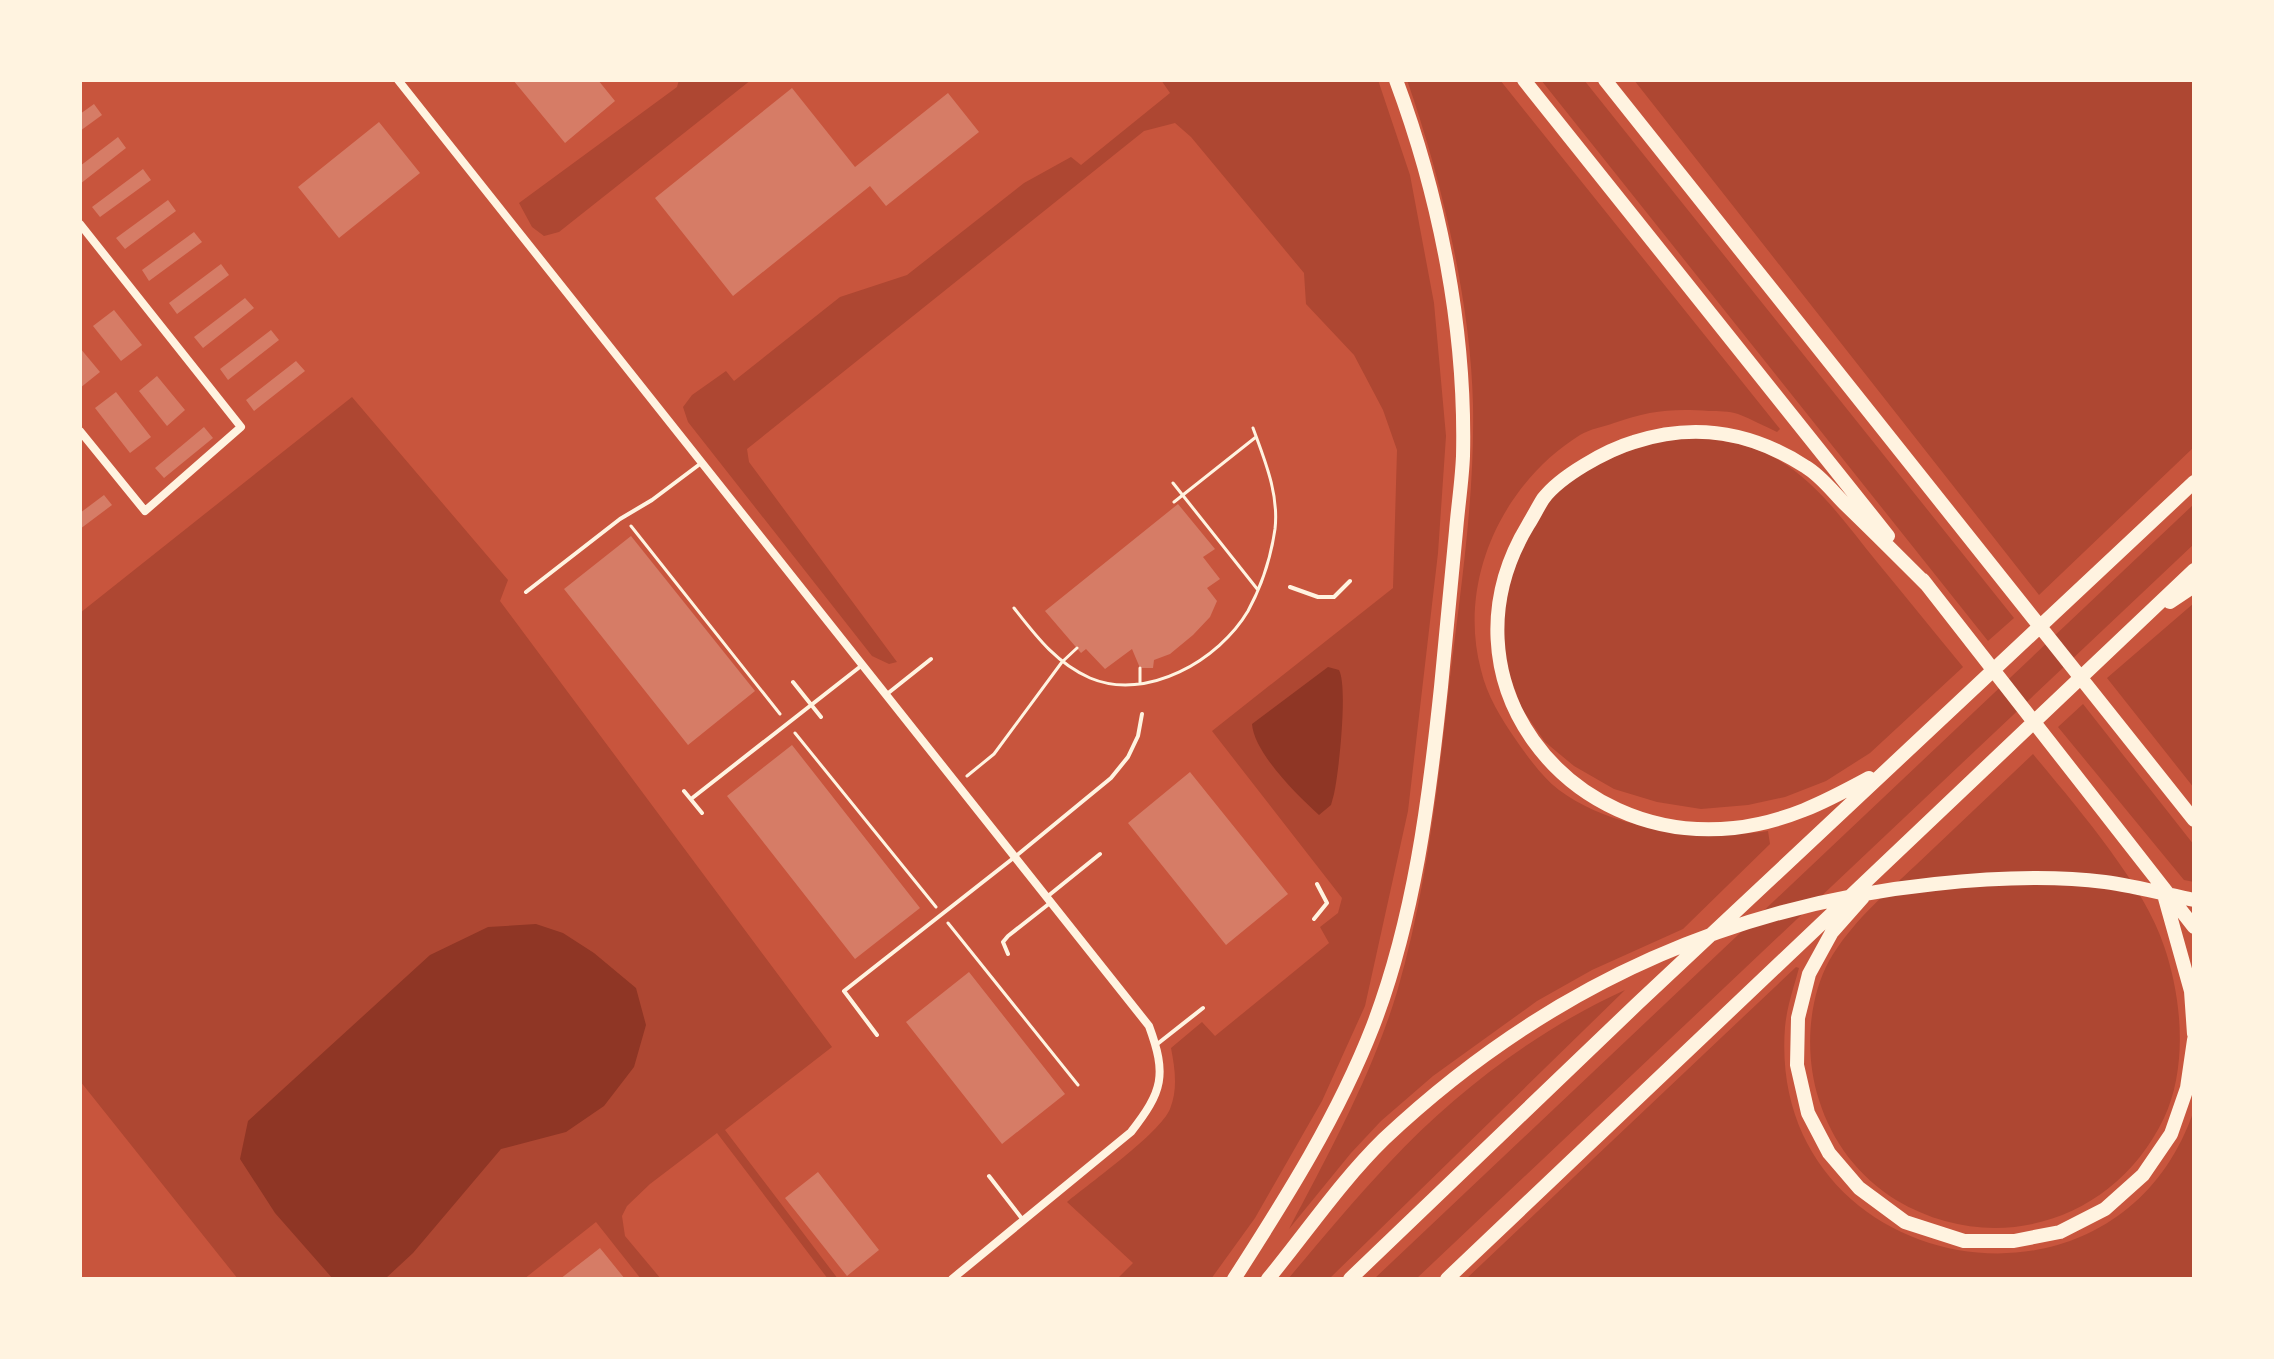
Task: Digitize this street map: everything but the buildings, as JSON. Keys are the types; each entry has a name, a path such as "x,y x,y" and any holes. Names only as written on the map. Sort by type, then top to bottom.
{"highway":[{"path":"1234,1279 1340,1103 1373,1026 1393,967 1411,896 1434,750 1463,456 1460,365 1448,274 1428,182 1396,80"},
{"path":"1524,80 1927,585 2194,927"},
{"path":"1605,80 2194,820"},
{"path":"1887,769 1808,810 1770,821 1732,828 1689,828 1639,819 1596,799 1541,753 1524,728 1500,668 1495,634 1499,597 1506,568 1545,497 1609,450 1659,434 1707,430 1761,442 1809,468 1927,585"},
{"path":"1350,1279 2194,482"},
{"path":"1447,1279 2194,570"},
{"path":"2133,628 2194,586"},
{"path":"2161,778 2194,811"},
{"path":"1921,831 1832,932 1809,974 1798,1018 1797,1065 1808,1113 1829,1153 1859,1188 1905,1222 1964,1241 2014,1241 2060,1232 2105,1209 2143,1175 2171,1134 2187,1088 2194,1037 2191,991 2163,890"},
{"path":"1268,1279 1327,1204 1383,1141 1507,1037 1628,968 1688,942 1769,915 1886,889 2021,878 2104,882 2194,900"}],"street":[{"path":"398,80 1149,1026 1159,1055 1159,1080 1153,1104 1131,1132 952,1279"},
{"path":"80,224 241,427 145,511 80,431"}],"lane":[{"path":"526,592 702,462"},
{"path":"1290,587 1318,597 1334,597 1350,581"},
{"path":"887,694 931,659"},
{"path":"691,799 863,664"},
{"path":"793,682 821,717"},
{"path":"877,1035 844,991 1111,778 1128,757 1138,736 1142,714"},
{"path":"684,791 702,813"},
{"path":"1008,954 1003,942 1008,936 1100,854"},
{"path":"1314,919 1327,903 1317,884"},
{"path":"1156,1045 1203,1008"},
{"path":"989,1176 1023,1220"}],"path":[{"path":"1014,608 1046,649 1092,679 1122,684 1153,682 1192,666 1223,640 1246,613 1258,590 1275,529 1274,496 1253,428"},
{"path":"1174,502 1256,437"},
{"path":"1173,483 1258,590"},
{"path":"624,517 1078,1085"},
{"path":"958,784 994,754 1062,662 1077,648"},
{"path":"1140,668 1140,683"}],"shaded area":[{"path":"679,80 751,80 559,232 544,236 532,227 519,203 677,87"},
{"path":"1161,80 1378,80 1410,175 1434,303 1446,436 1438,553 1408,811 1365,1006 1322,1101 1255,1218 1211,1279 1117,1279 1133,1263 1067,1202 1139,1144 1164,1119 1173,1101 1175,1086 1171,1048 1202,1022 1215,1036 1329,943 1320,927 1338,913 1342,898 1212,731 1393,588 1397,450 1383,410 1354,355 1306,304 1304,273 1191,137 1175,123 1144,131 747,449 749,462 897,662 889,664 872,656 688,422 683,407 692,395 726,371 734,381 840,297 907,275 1024,183 1071,157 1081,165 1170,93"},
{"path":"1407,80 1500,80 1780,429 1777,432 1731,412 1660,411 1588,431 1553,455 1529,479 1509,507 1481,569 1475,636 1481,670 1491,698 1510,732 1541,773 1559,790 1581,804 1605,815 1659,829 1716,834 1768,831 1770,844 1683,929 1592,970 1537,1001 1433,1076 1381,1121 1289,1229 1375,1053 1407,956 1423,882 1434,808 1465,550 1473,441 1467,325 1442,199"},
{"path":"1541,80 1584,80 2014,618 1988,641"},
{"path":"1634,80 2194,80 2194,447 2039,595"},
{"path":"352,397 508,580 500,601 832,1047 725,1130 838,1279 828,1279 717,1133 650,1184 627,1206 622,1216 625,1236 661,1279 641,1279 596,1222 524,1279 238,1279 80,1081 80,613"},
{"path":"1667,435 1740,444 1781,461 1797,473 1840,515 1963,667 1870,753 1826,781 1785,797 1748,805 1701,809 1657,802 1614,789 1574,766 1545,742 1522,709 1507,668 1501,632 1516,546 1566,477"},
{"path":"2194,504 2194,544 1416,1279 1374,1279"},
{"path":"2194,603 2194,788 2107,678"},
{"path":"1328,667 1339,670 1342,679 1342,730 1334,794 1331,805 1319,815 1269,761 1260,748 1252,724"},
{"path":"2083,704 2194,845 2194,882 2184,880 2058,727"},
{"path":"2033,754 2107,846 2154,922 2175,988 2180,1032 2177,1077 2164,1118 2142,1154 2115,1183 2084,1205 2049,1220 2011,1227 1973,1227 1934,1218 1896,1200 1870,1181 1848,1157 1831,1130 1819,1100 1810,1048 1812,1012 1829,961 1858,922"},
{"path":"536,924 563,933 594,953 636,988 646,1025 634,1067 604,1106 566,1132 501,1149 413,1253 385,1279 333,1279 275,1213 240,1159 248,1121 430,955 488,927"},
{"path":"1796,967 1799,968 1785,1027 1794,1111 1830,1177 1885,1224 1953,1249 2025,1252 2094,1230 2153,1184 2194,1110 2194,1279 1466,1279"},
{"path":"1625,990 1329,1279 1288,1279 1376,1177 1441,1112 1529,1044"}]}
